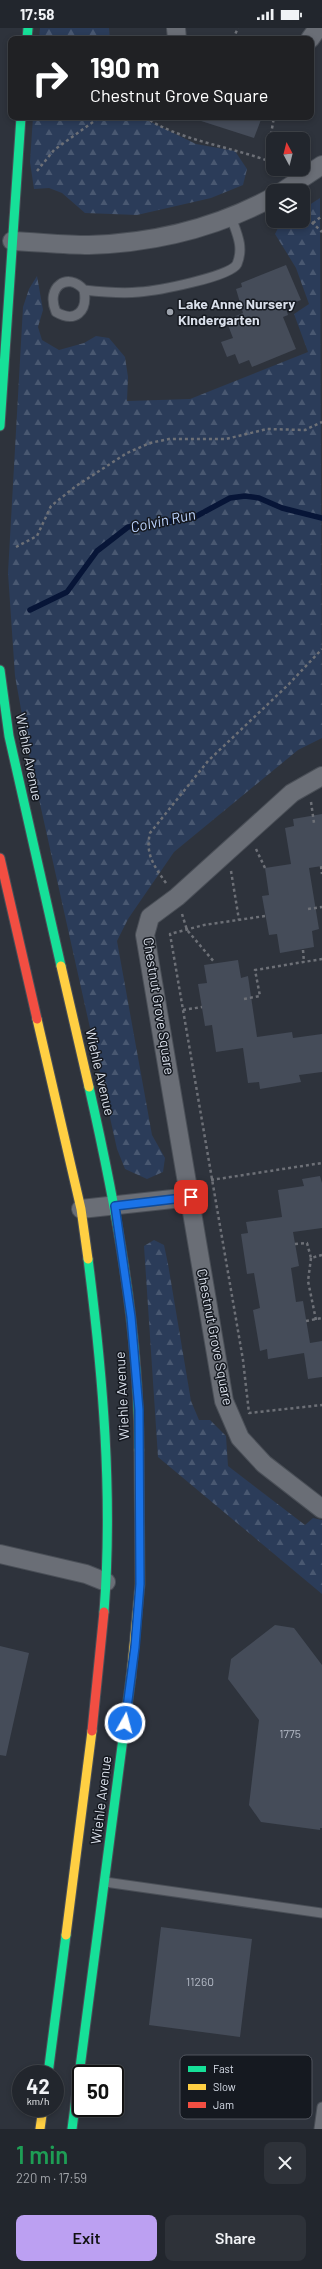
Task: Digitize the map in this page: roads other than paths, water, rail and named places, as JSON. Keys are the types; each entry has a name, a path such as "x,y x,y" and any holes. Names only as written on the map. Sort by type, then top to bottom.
{"main road":[{"path":"0,426 6,241 21,120"},
{"name":"Wiehle Avenue","path":"0,670 9,736 20,789 115,1206 131,1317 139,1410 140,1584 135,1647 72,2129"},
{"name":"Wiehle Avenue","path":"0,858 80,1209 96,1322 104,1414 108,1527 106,1582 96,1704 49,2065"},
{"path":"40,2129 42,2117"}],"street":[{"path":"294,184 322,165"},
{"path":"6,241 88,245 149,240 231,218 266,200"},
{"name":"Chestnut Grove Square","path":"322,776 292,793 179,904 150,917 146,935 191,1197 222,1393 240,1438 264,1464 322,1509"},
{"path":"80,1209 191,1197"},
{"path":"0,1554 86,1574 106,1582"}],"lane":[{"path":"84,290 139,292 199,280 229,272 237,265 242,244 231,218"},
{"path":"105,1882 322,1913"},
{"path":"319,2129 322,2107"}],"waterway":[{"name":"Colvin Run","path":"30,610 67,592 97,551 128,527 193,518 230,498 245,496 259,498 282,508 322,518"}],"place":[{"name":"Lake Anne Nursery Kindergarten","path":"170,312"}]}
